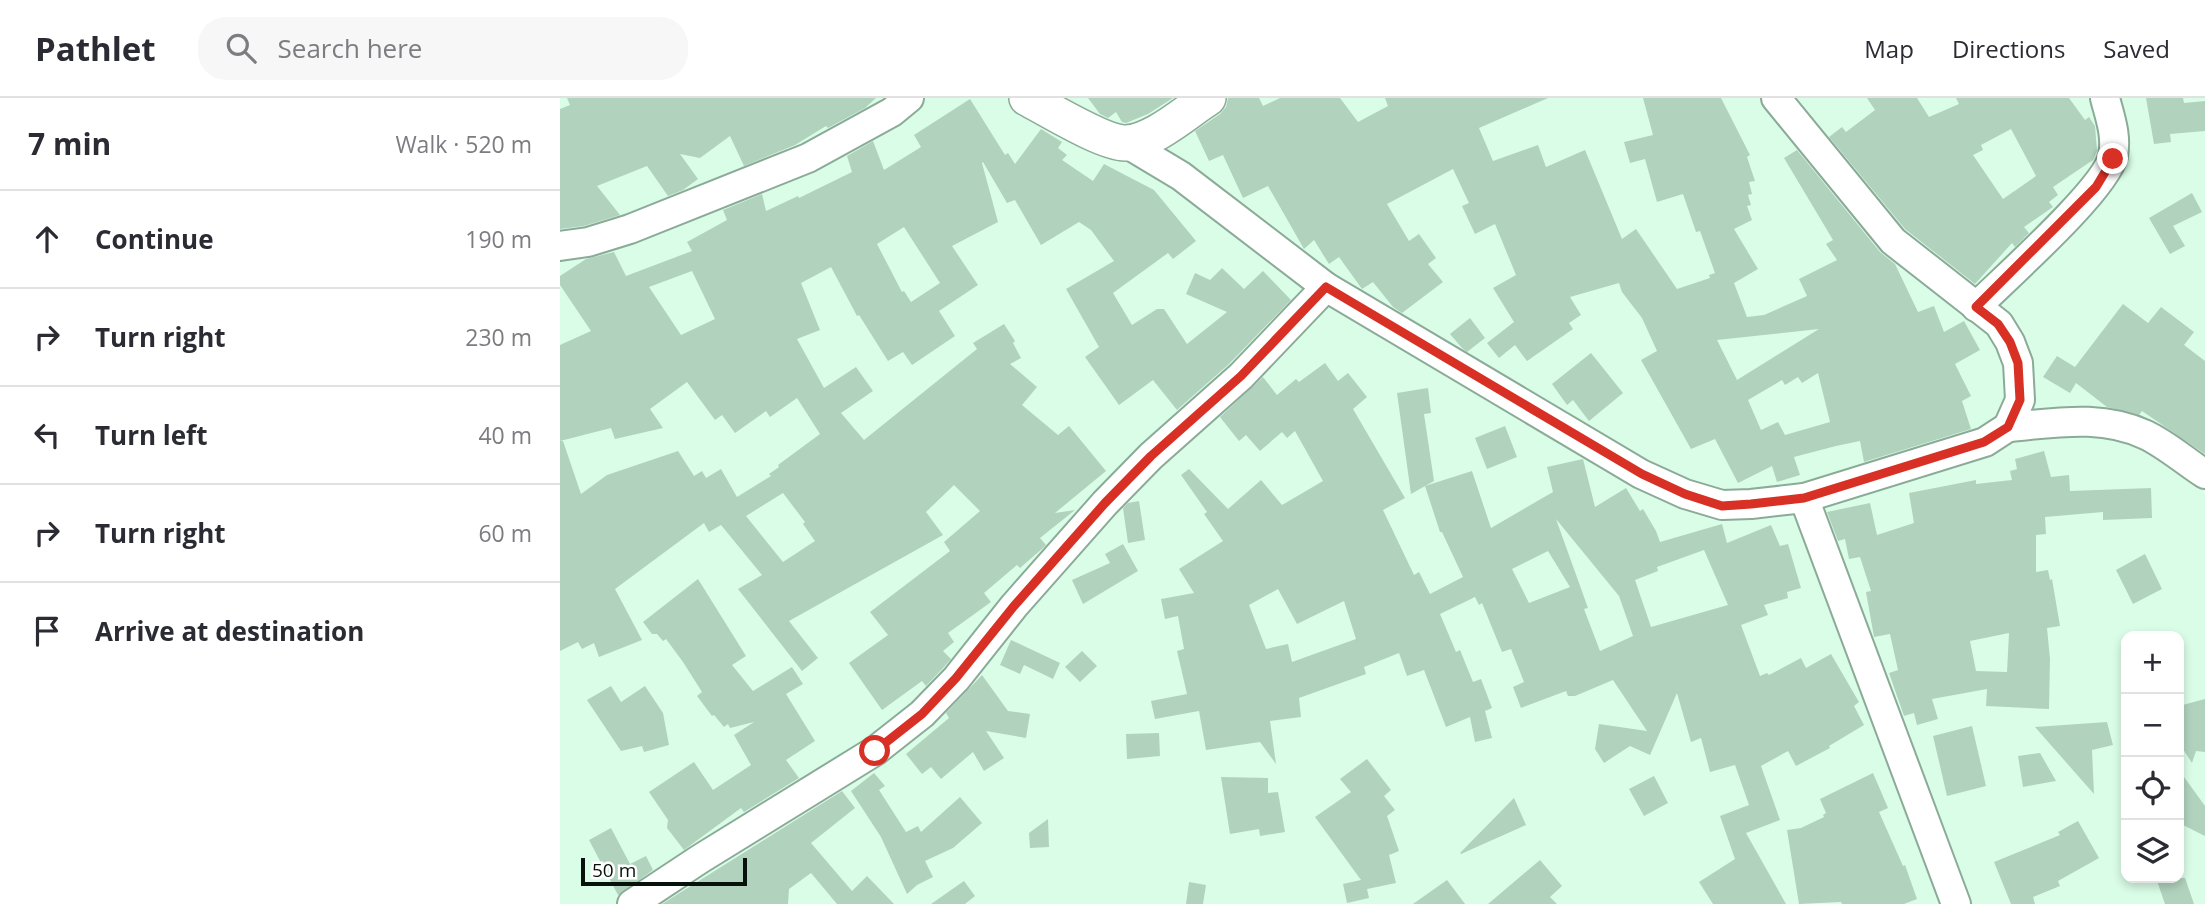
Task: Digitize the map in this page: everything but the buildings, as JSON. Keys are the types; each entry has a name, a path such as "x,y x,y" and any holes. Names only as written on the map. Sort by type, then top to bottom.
{"main road":[{"path":"1027,98 1107,138 1126,143 1152,135 1208,98"}],"street":[{"path":"560,246 588,242 630,229 807,158 892,112 909,98"},
{"path":"1776,98 1893,241 1998,324 2010,342 2018,363 2020,400 2008,427"},
{"path":"1976,307 2096,187 2113,159 2115,135 2105,98"},
{"path":"1126,143 1181,176 1326,287 1642,474 1685,494 1722,506 1804,498 1984,442 2008,427 2091,420 2146,435 2205,474"},
{"path":"632,904 875,751 922,714 1105,503 1151,456 1241,376 1326,287"},
{"path":"1804,498 1956,904"}],"route":[{"path":"875,751 922,714 956,678 1014,606 1105,503 1151,456 1241,376 1326,287 1642,474 1685,494 1722,506 1804,498 1984,442 2008,427 2020,400 2018,363 2010,342 1998,324 1976,307 2096,187 2113,159"}]}
